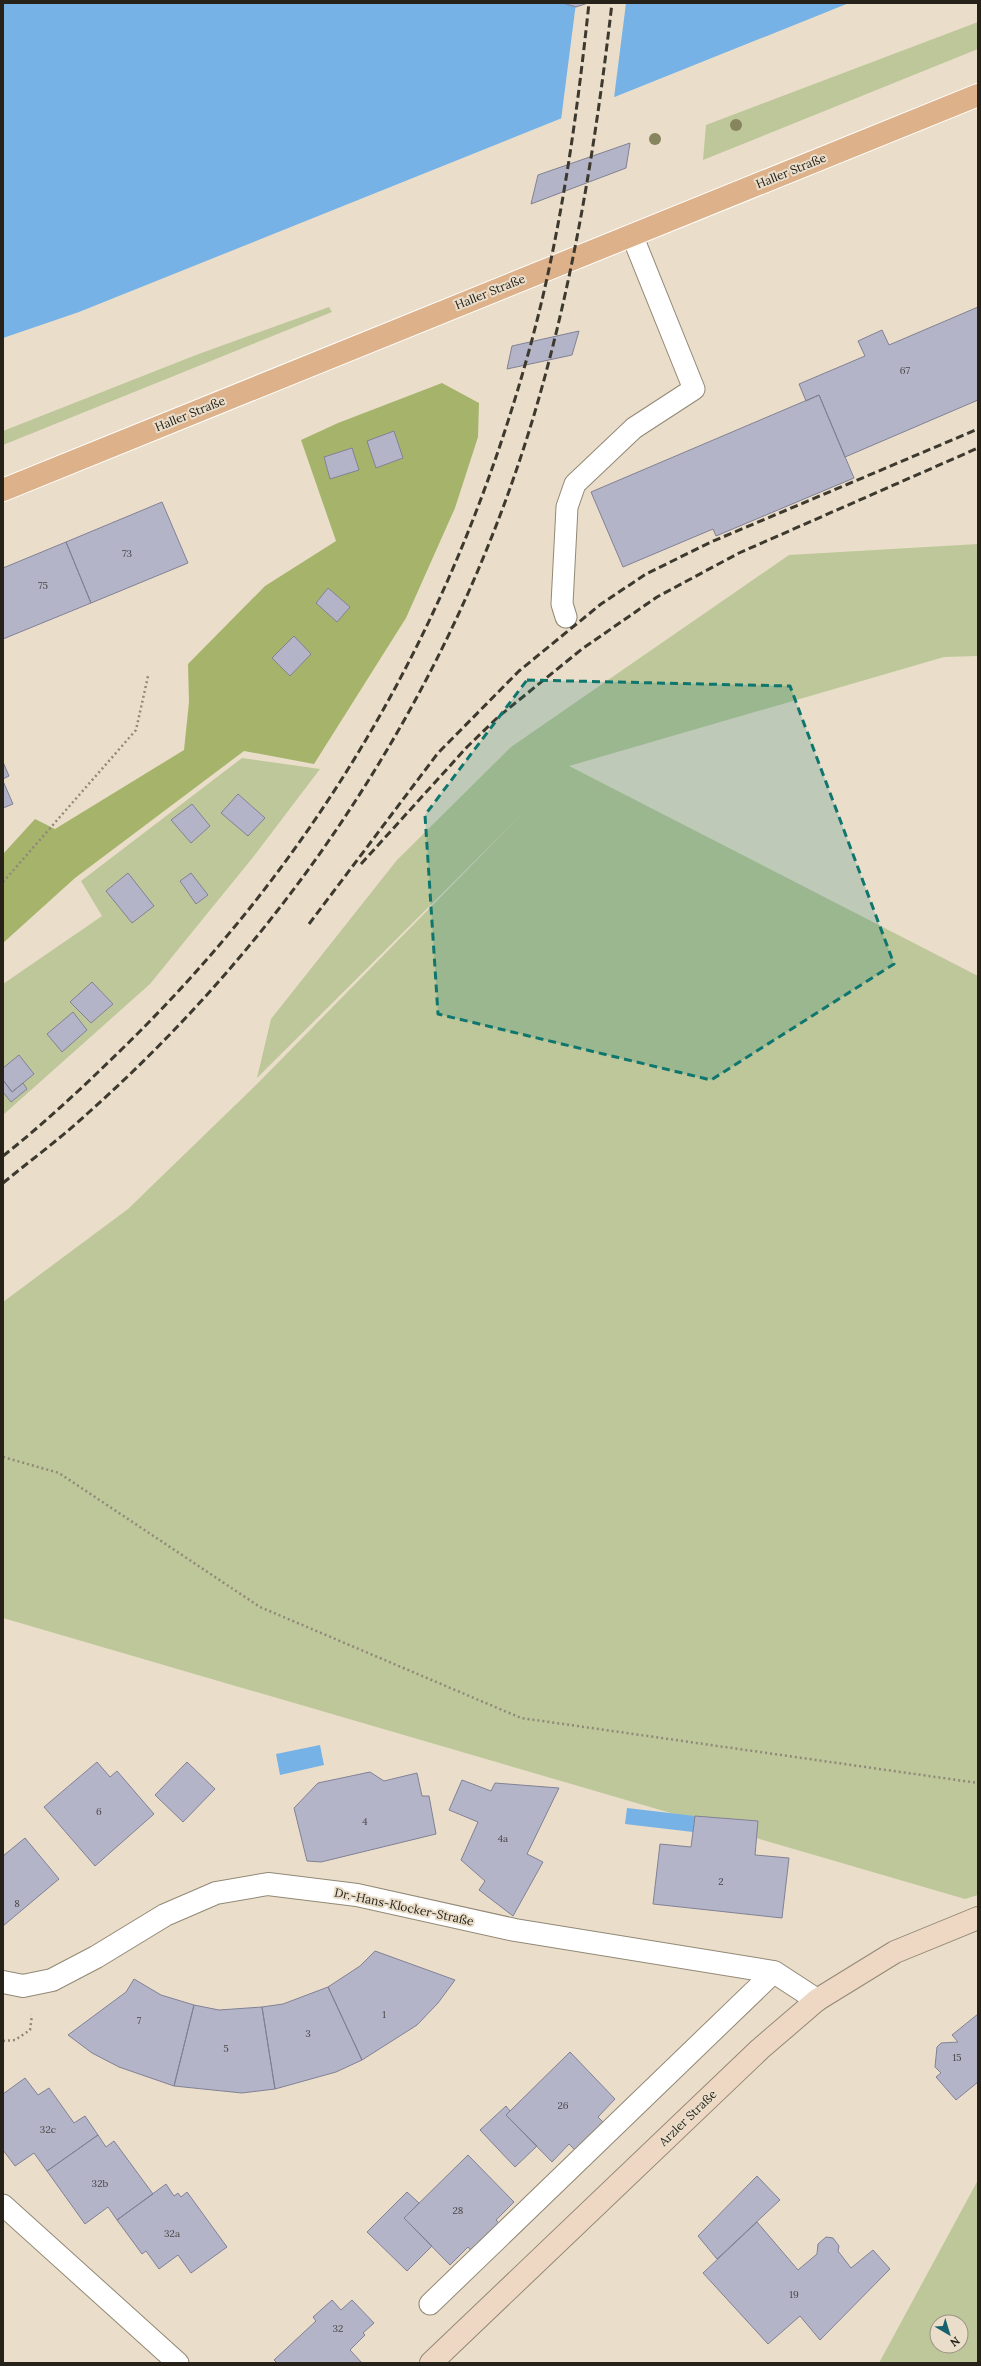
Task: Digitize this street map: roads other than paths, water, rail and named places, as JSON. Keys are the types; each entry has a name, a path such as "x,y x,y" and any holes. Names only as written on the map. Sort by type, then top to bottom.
{"main road":[{"name":"Haller Straße","path":"3,490 978,95"},
{"name":"Arzler Straße","path":"431,2363 760,2050 817,2000 895,1952 978,1918"}],"street":[{"name":"Dr.-Hans-Klocker-Straße","path":"3,1982 23,1986 35,1985 68,1972 165,1915 216,1893 268,1884 356,1895 514,1930 774,1972 817,2000"}],"lane":[{"path":"566,617 562,604 567,506 575,484 634,428 694,389 632,235"},
{"path":"430,2304 774,1972"},
{"path":"3,2205 178,2363"}],"water":[{"path":"3,3 849,3 79,312 3,338"},
{"path":"320,1745 324,1765 280,1775 276,1754"},
{"path":"627,1808 695,1816 693,1832 625,1824"}],"railway":[{"path":"3,1156 34,1131 122,1049 193,975 258,898 316,818 369,734 416,647 458,556 494,462 525,365 537,321 548,276 565,186 589,3"},
{"path":"3,1183 88,1113 164,1041 235,963 300,881 359,795 413,705 460,611 500,514 534,415 561,313 582,210 599,107 612,3"},
{"path":"309,924 438,753 519,671 601,604 646,574 711,542 978,429"},
{"path":"361,864 467,747 498,717 582,649 657,597 739,553 978,448"}]}
